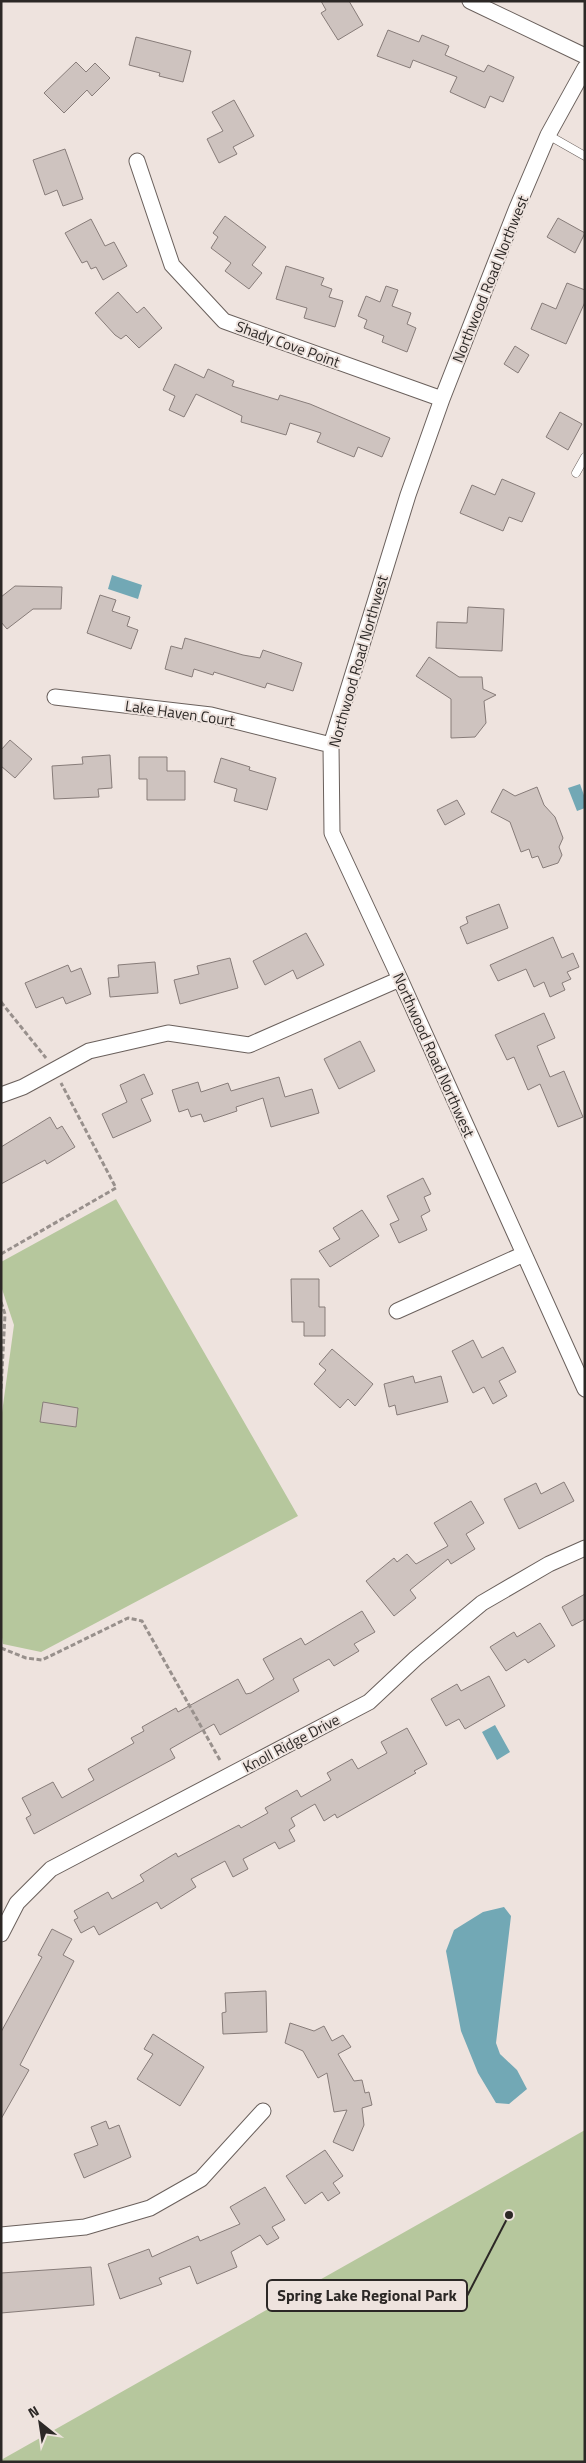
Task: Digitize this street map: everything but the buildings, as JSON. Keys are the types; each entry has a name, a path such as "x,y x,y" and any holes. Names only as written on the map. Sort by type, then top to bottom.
{"street":[{"path":"470,1 585,56"},
{"name":"Northwood Road Northwest","path":"585,68 548,135 442,400 408,495 331,745 332,833 585,1389"},
{"name":"Shady Cove Point","path":"137,161 172,264 224,321 442,400"},
{"name":"Lake Haven Court","path":"56,697 210,715 331,745"},
{"path":"1,1095 23,1087 89,1051 168,1033 249,1045 400,979"},
{"path":"397,1312 524,1254"},
{"name":"Knoll Ridge Drive","path":"1,1934 17,1903 51,1869 369,1702 416,1658 482,1603 549,1564 585,1548"},
{"path":"1,2235 85,2226 150,2208 201,2179 263,2111"}],"lane":[{"path":"548,135 585,156"},
{"path":"576,472 585,457"}],"path":[{"path":"1,1002 54,1070 116,1188 1,1254"},
{"path":"1,1302 5,1314 1,1390"},
{"path":"1,1648 26,1658 42,1660 128,1618 142,1621 229,1776"}],"green space":[{"path":"116,1199 298,1516 41,1652 3,1644 1,1631 1,1420 14,1325 1,1286 1,1262"},
{"path":"585,2130 585,2462 1,2462 1,2460"}],"water":[{"path":"112,575 142,585 138,599 108,589"},
{"path":"580,784 585,798 585,808 577,811 568,788"},
{"path":"495,1725 510,1752 497,1760 482,1732"},
{"path":"504,1907 511,1916 496,2043 500,2054 517,2070 527,2089 509,2104 496,2103 478,2073 461,2031 446,1951 454,1930 483,1912"}],"place":[{"name":"Spring Lake Regional Park","path":"509,2215"}]}
